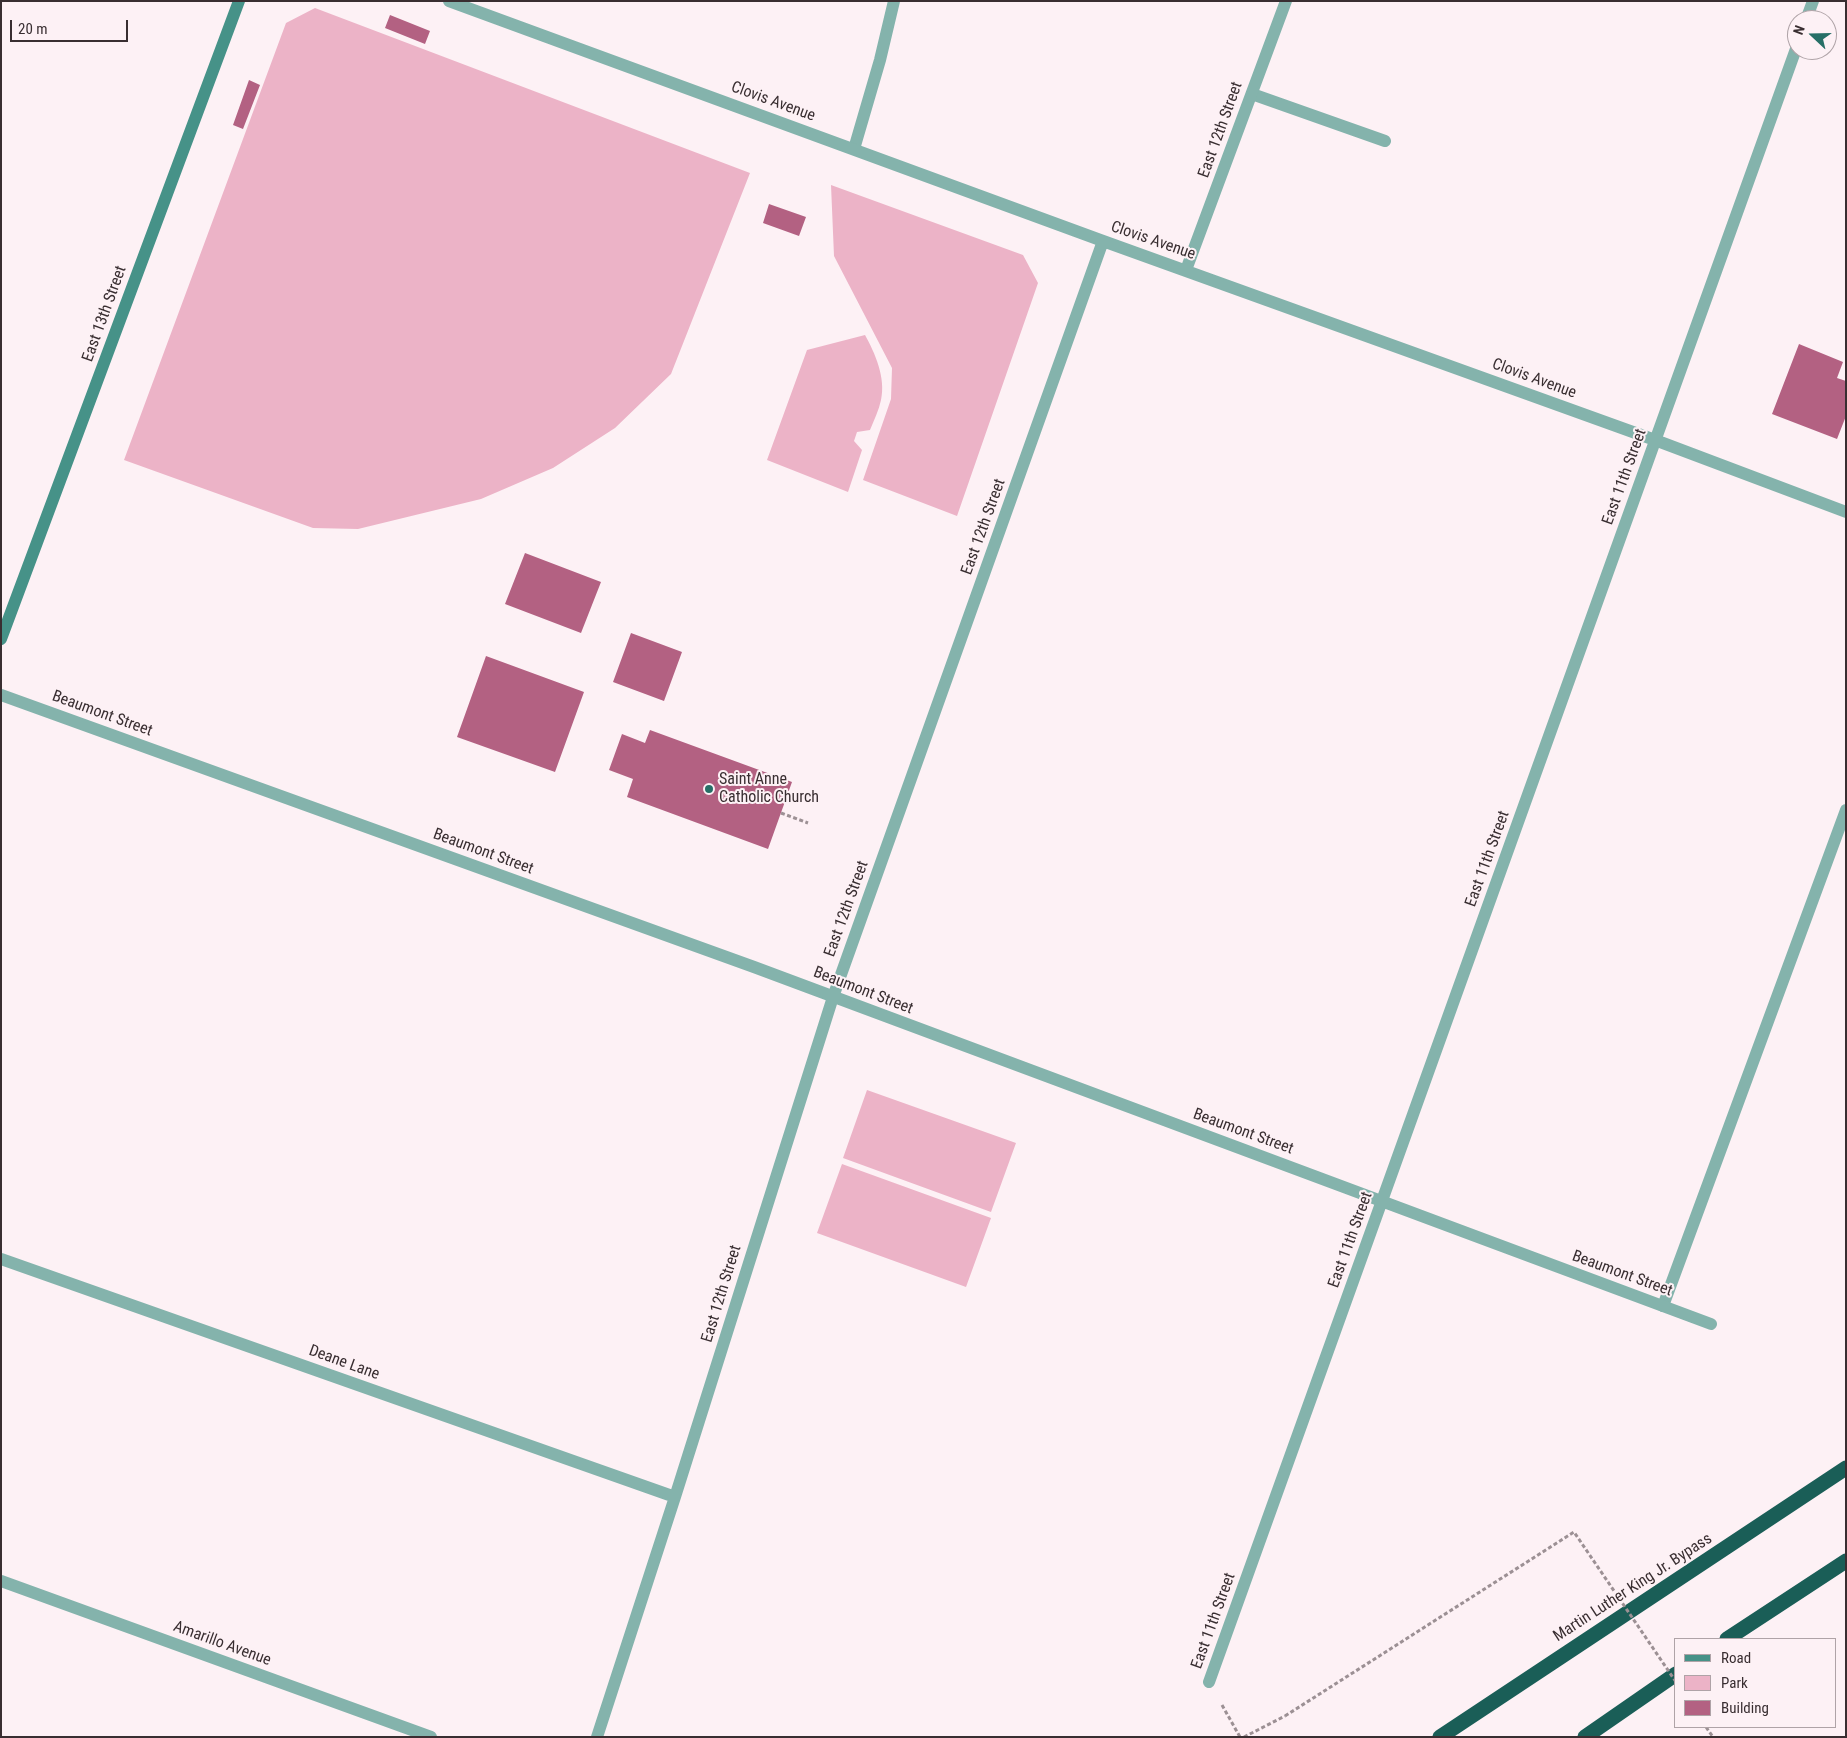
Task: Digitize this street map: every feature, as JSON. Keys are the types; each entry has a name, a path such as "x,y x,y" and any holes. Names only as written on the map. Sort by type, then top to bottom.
{"highway":[{"name":"Martin Luther King Jr. Bypass","path":"1440,1737 1846,1468"},
{"path":"1729,1638 1846,1561"},
{"path":"1585,1737 1674,1675"}],"street":[{"name":"East 13th Street","path":"1,638 239,1"},
{"name":"Clovis Avenue","path":"449,1 1103,241 1655,440 1846,512"},
{"path":"854,149 880,60 894,1"},
{"name":"East 12th Street","path":"1186,270 1286,1"},
{"name":"East 11th Street","path":"1209,1682 1792,60"},
{"path":"1252,94 1385,141"},
{"name":"East 12th Street","path":"597,1737 833,997 1103,241"},
{"name":"Beaumont Street","path":"1,695 754,967 1711,1324"},
{"path":"1663,1306 1846,810"},
{"name":"Deane Lane","path":"1,1259 675,1497"},
{"name":"Amarillo Avenue","path":"1,1581 431,1737"}],"path":[{"path":"781,813 808,823"},
{"path":"1244,1737 1285,1716 1574,1532 1674,1679"},
{"path":"1209,1682 1240,1737"}],"green space":[{"path":"315,8 750,173 671,374 615,428 553,468 481,499 358,529 313,528 124,460 286,23"},
{"path":"831,185 1023,255 1038,283 957,516 863,480 891,399 892,368 834,256"},
{"path":"865,335 879,366 882,392 879,408 870,430 857,432 854,441 862,450 848,492 767,460 807,350"},
{"path":"867,1090 1016,1143 991,1212 843,1158"},
{"path":"842,1164 991,1218 966,1287 817,1233"}],"building":[{"path":"390,15 430,31 425,44 385,28"},
{"path":"249,80 260,85 243,129 233,125"},
{"path":"769,204 806,217 799,236 763,223"},
{"path":"1799,344 1843,362 1837,378 1846,381 1846,416 1837,439 1772,414"},
{"path":"525,553 601,582 581,633 505,604"},
{"path":"631,633 682,652 664,701 613,682"},
{"path":"486,656 584,692 555,772 457,737"},
{"name":"Saint Anne Catholic Church","path":"650,730 792,782 768,849 627,797 633,779 609,770 622,734 645,743"}],"place":[{"name":"Saint Anne Catholic Church","path":"709,789"}]}
